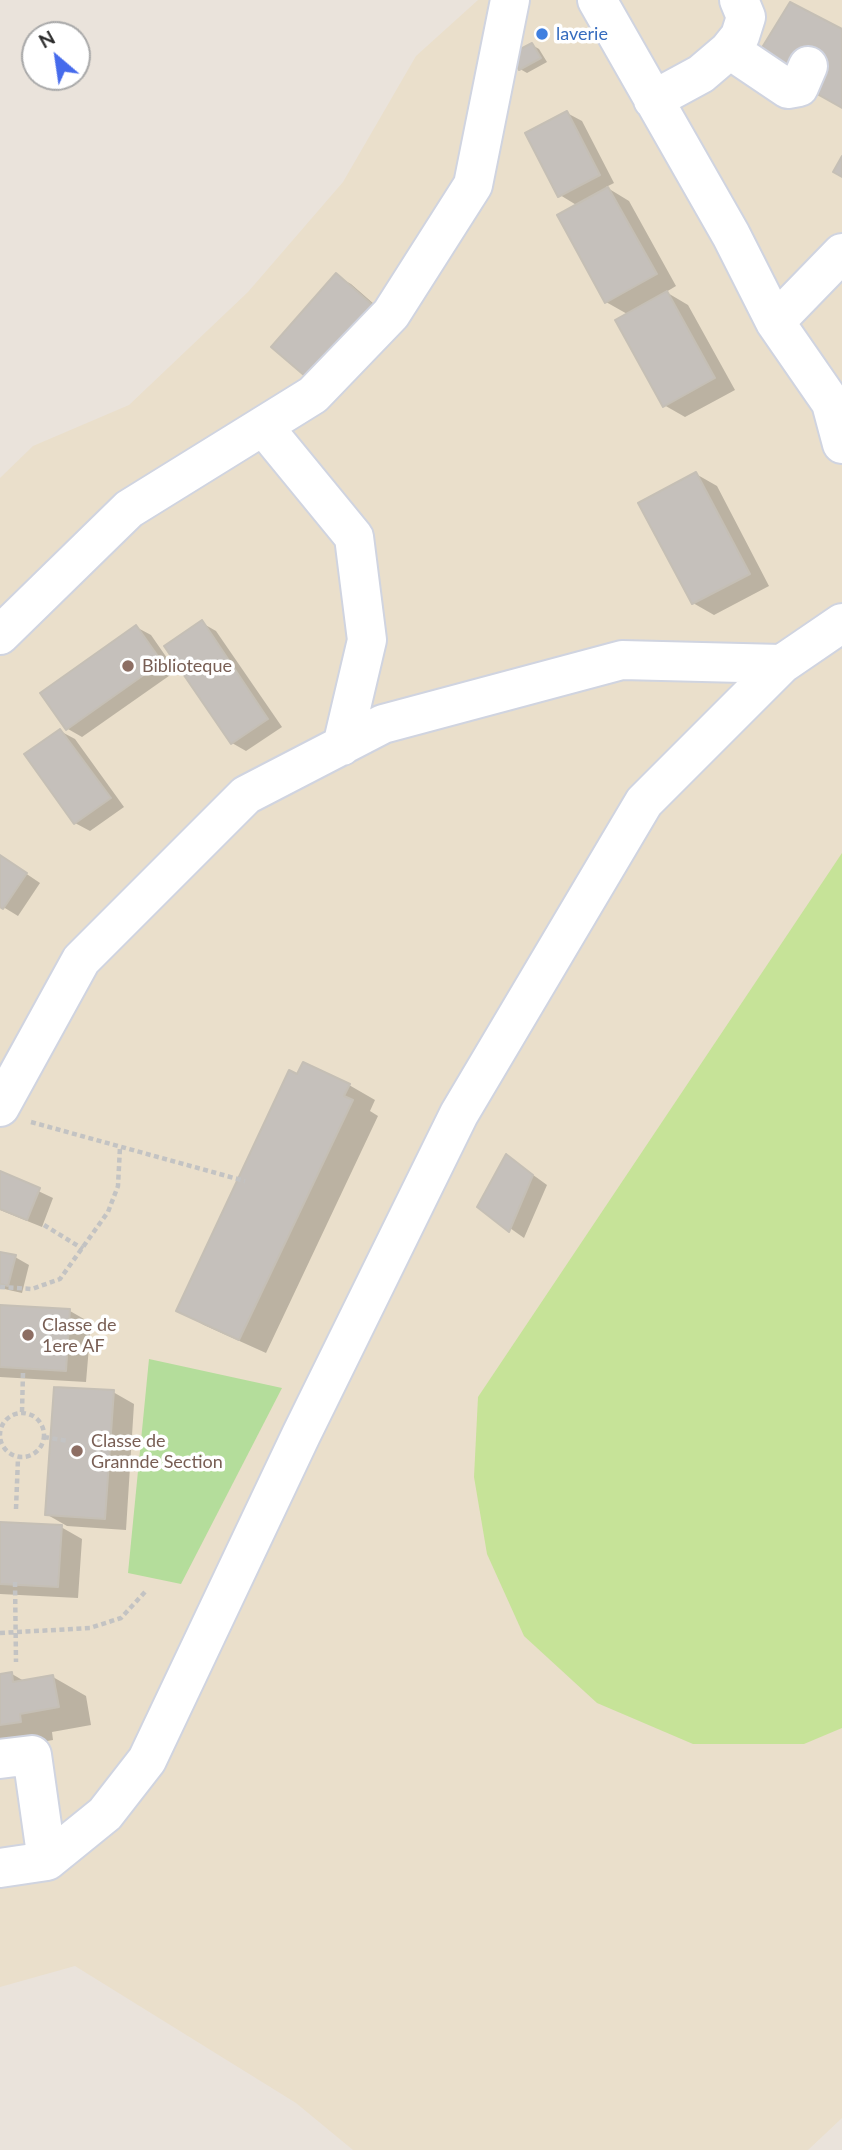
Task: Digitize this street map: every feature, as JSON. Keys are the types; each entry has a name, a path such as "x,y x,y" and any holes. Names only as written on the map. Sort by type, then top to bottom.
{"street":[{"path":"0,635 129,509 313,395 391,314 473,185 510,0"},
{"path":"597,0 731,235 775,322 831,403 842,444"},
{"path":"653,100 701,74 729,51 740,36 746,17 739,0"},
{"path":"729,51 788,89 799,87 808,66"},
{"path":"775,322 842,253"},
{"path":"263,426 354,537 367,640 342,746"},
{"path":"0,1868 47,1861 105,1814 147,1760 307,1422 459,1114 644,802 782,664 842,623"},
{"path":"13,1114 81,960 246,795 383,724 622,660 782,664"},
{"path":"0,1759 32,1755 47,1861"}],"path":[{"path":"13,1114 120,1147 246,1181"},
{"path":"0,1287 32,1289 60,1279 108,1212 118,1186 120,1147"},
{"path":"44,1225 83,1249"},
{"path":"22,1412 23,1372"},
{"path":"18,1458 34,1454 40,1449 44,1437 36,1420 22,1412"},
{"path":"18,1458 4,1447 0,1429 5,1421 22,1412"},
{"path":"44,1437 68,1441"},
{"path":"16,1509 18,1458"},
{"path":"15,1582 16,1662"},
{"path":"0,1633 90,1628 121,1618 145,1592"}],"shaded area":[{"path":"478,0 842,0 842,2118 808,2150 353,2150 296,2103 75,1966 0,1987 0,478 33,446 129,405 248,292 343,182 416,56"}],"green space":[{"path":"842,853 842,1728 804,1744 693,1744 597,1703 524,1636 487,1554 474,1477 478,1397"},
{"path":"149,1359 282,1388 181,1584 128,1573"}],"building":[{"path":"790,2 842,29 842,108 755,59"},
{"path":"532,43 541,58 519,70 511,54"},
{"path":"567,111 600,175 558,197 525,133"},
{"path":"842,156 842,177 833,172"},
{"path":"608,187 657,274 605,303 557,215"},
{"path":"336,273 377,309 312,382 271,347"},
{"path":"667,291 715,378 663,407 615,320"},
{"path":"696,472 750,574 692,604 638,503"},
{"path":"202,620 268,719 231,744 164,646"},
{"path":"136,625 162,662 66,730 40,693"},
{"path":"60,729 111,798 74,824 24,754"},
{"path":"0,855 27,873 3,909 0,907"},
{"path":"303,1062 350,1084 344,1096 353,1100 239,1340 176,1311 289,1070 297,1074"},
{"path":"506,1154 533,1175 509,1232 477,1207"},
{"path":"0,1171 40,1188 27,1220 0,1209"},
{"path":"0,1252 16,1255 8,1286 0,1284"},
{"path":"0,1305 70,1309 66,1371 0,1367"},
{"path":"54,1387 114,1390 105,1519 45,1515"},
{"path":"0,1522 62,1525 58,1587 0,1584"},
{"path":"12,1672 13,1682 53,1675 59,1707 20,1714 21,1722 0,1725 0,1674"}],"place":[{"name":"laverie","path":"542,34"},
{"name":"Biblioteque","path":"128,666"},
{"name":"Classe de 1ere AF","path":"28,1335"},
{"name":"Classe de Grannde Section","path":"77,1451"}]}
